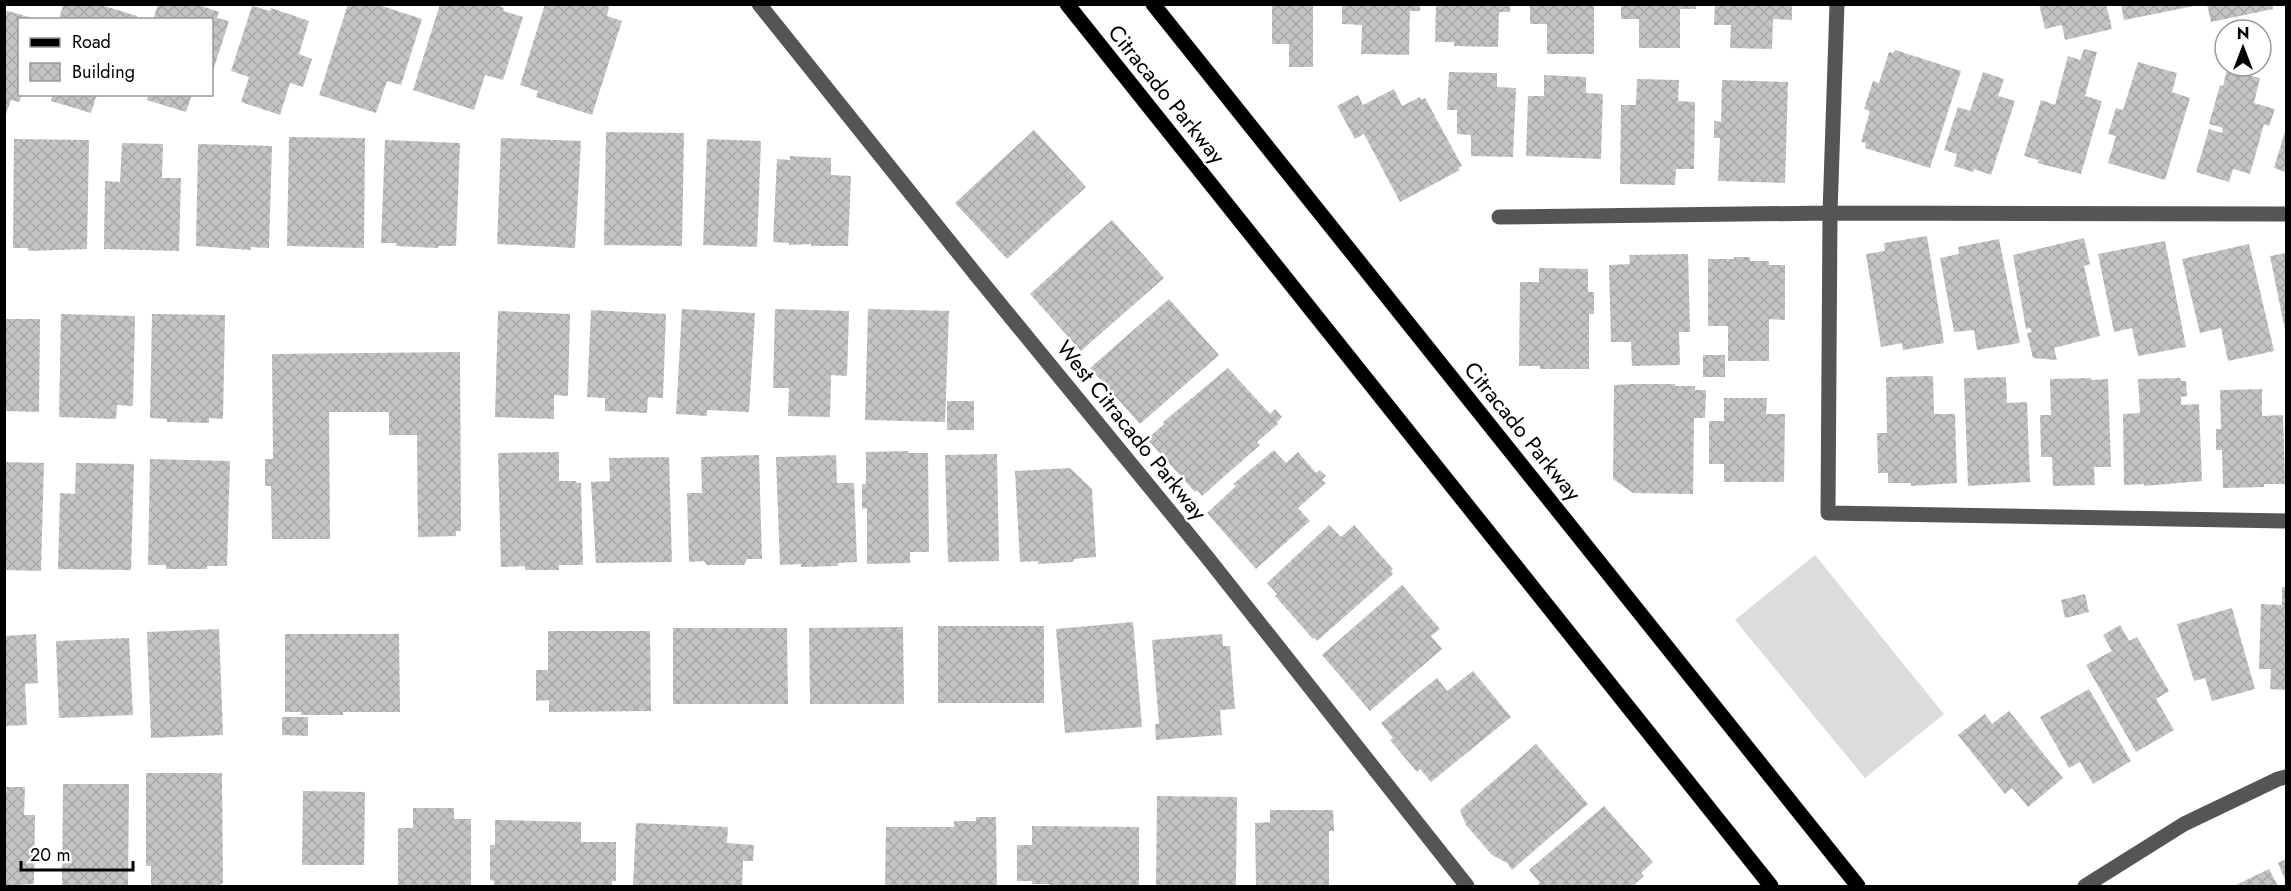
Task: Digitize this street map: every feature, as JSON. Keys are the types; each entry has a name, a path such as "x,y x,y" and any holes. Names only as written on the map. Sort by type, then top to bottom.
{"main road":[{"name":"Citracado Parkway","path":"1067,4 1771,886"},
{"name":"Citracado Parkway","path":"1153,4 1858,886"}],"street":[{"name":"West Citracado Parkway","path":"759,4 977,276 1207,557 1467,886"},
{"path":"1837,4 1830,213 1828,513 2286,521"},
{"path":"1499,216 1830,213 2286,214"},
{"path":"2085,886 2184,824 2286,777"}],"shaded area":[{"path":"1815,555 1944,714 1865,778 1735,620"}],"building":[{"path":"158,4 196,4 219,12 217,18 229,21 213,71 213,18 154,18"},
{"path":"348,4 376,4 422,19 401,85 387,81 376,113 319,95"},
{"path":"440,4 495,4 504,8 503,11 523,17 503,80 485,75 474,110 413,90"},
{"path":"545,4 602,4 609,7 607,16 622,21 592,115 536,97 538,91 520,85"},
{"path":"1272,4 1313,4 1313,67 1289,67 1289,44 1272,44"},
{"path":"1342,4 1420,4 1420,11 1410,11 1409,55 1361,54 1362,25 1342,24"},
{"path":"1436,4 1510,4 1510,12 1499,12 1498,47 1454,46 1454,42 1435,42"},
{"path":"1530,4 1594,4 1594,54 1547,54 1547,24 1530,24"},
{"path":"1621,4 1696,4 1696,9 1680,9 1680,48 1639,48 1639,19 1621,19"},
{"path":"1715,4 1792,4 1792,20 1773,19 1772,49 1730,48 1731,25 1714,25"},
{"path":"2039,4 2106,4 2112,29 2065,40 2062,25 2045,29"},
{"path":"2121,4 2194,4 2194,6 2124,20"},
{"path":"2207,4 2272,4 2273,9 2230,18 2213,18 2211,22"},
{"path":"63,5 101,5 137,16 136,18 60,18"},
{"path":"252,6 270,11 271,8 309,21 299,54 312,59 303,87 290,83 280,115 241,102 249,77 231,71"},
{"path":"4,10 32,18 18,18 18,96 21,96 19,102 11,100 5,117"},
{"path":"2084,49 2097,52 2085,96 2102,101 2081,174 2037,163 2039,160 2024,156 2041,100 2055,105 2068,56 2080,60"},
{"path":"1895,50 1961,71 1930,168 1865,148 1866,143 1861,142 1870,111 1864,109 1873,81 1879,83 1889,52 1893,53"},
{"path":"2138,62 2177,73 2172,92 2190,98 2165,180 2108,163 2116,136 2108,134 2116,108 2123,110"},
{"path":"1449,72 1497,73 1497,87 1516,88 1513,157 1471,156 1471,135 1457,134 1457,110 1447,110"},
{"path":"1983,72 2004,79 1998,96 2015,101 1991,175 1974,169 1973,172 1954,166 1957,154 1944,150 1958,107 1970,111"},
{"path":"1544,75 1586,77 1586,93 1603,94 1601,159 1526,156 1528,96 1544,96"},
{"path":"2225,78 2260,78 2254,103 2275,109 2269,126 2264,124 2250,174 2233,169 2229,182 2196,172 2209,129 2222,133 2223,128 2209,124 2220,85 2223,86"},
{"path":"1637,79 1679,80 1678,101 1695,102 1694,169 1676,169 1675,185 1620,184 1621,105 1636,105"},
{"path":"1722,80 1788,82 1785,183 1718,181 1720,138 1714,138 1714,121 1721,122"},
{"path":"1394,89 1402,106 1420,97 1421,100 1425,98 1462,166 1458,168 1460,170 1400,202 1364,134 1355,139 1337,106 1358,95 1363,105"},
{"path":"52,96 96,96 91,113 51,101"},
{"path":"148,96 191,96 186,112 147,100"},
{"path":"2286,128 2286,172 2274,168"},
{"path":"1034,130 1086,187 1007,259 955,203"},
{"path":"606,132 684,133 682,246 604,245"},
{"path":"289,137 365,138 364,248 287,246"},
{"path":"501,138 581,141 575,248 497,244"},
{"path":"14,139 89,140 87,249 28,251 28,248 13,248"},
{"path":"707,139 761,141 757,247 703,245"},
{"path":"385,140 460,143 456,246 438,246 438,248 381,243"},
{"path":"122,143 163,144 162,178 181,178 179,251 104,249 105,181 120,182"},
{"path":"198,144 272,146 269,248 251,247 251,250 196,246"},
{"path":"790,156 831,158 831,175 851,176 848,246 789,245 789,243 773,242 777,159 790,160"},
{"path":"1112,220 1164,278 1081,351 1030,294"},
{"path":"1927,236 1944,343 1903,350 1902,343 1881,347 1866,254 1885,251 1884,243"},
{"path":"2084,238 2090,264 2084,266 2100,336 2054,348 2057,360 2033,358 2027,333 2032,332 2030,328 2026,329 2013,255"},
{"path":"1999,239 2020,343 1977,350 1974,330 1954,332 1940,258 1959,254 1958,247"},
{"path":"2165,241 2186,347 2138,356 2132,328 2114,332 2098,254"},
{"path":"2249,244 2274,351 2228,361 2221,328 2200,333 2182,259"},
{"path":"2286,253 2286,330 2285,330 2270,256"},
{"path":"1688,254 1690,332 1679,332 1680,365 1632,366 1631,342 1611,342 1609,265 1630,264 1629,255"},
{"path":"1734,257 1750,257 1750,261 1769,261 1769,265 1785,265 1785,320 1769,319 1769,361 1728,361 1728,326 1708,326 1708,259 1734,259"},
{"path":"1539,268 1588,269 1588,292 1594,292 1594,314 1589,314 1589,369 1540,369 1540,366 1519,366 1520,282 1539,282"},
{"path":"1169,299 1219,355 1140,424 1090,368"},
{"path":"682,309 755,313 749,412 707,410 707,416 676,414"},
{"path":"775,309 849,311 847,376 831,375 830,417 788,416 789,388 773,388"},
{"path":"868,309 949,311 945,422 865,420"},
{"path":"591,310 666,314 663,398 648,397 647,413 605,411 605,398 587,397"},
{"path":"498,311 570,314 568,396 554,395 554,419 495,417"},
{"path":"61,314 135,316 133,406 117,405 116,419 59,417"},
{"path":"152,314 225,315 223,419 209,418 209,423 167,422 167,419 150,418"},
{"path":"4,319 40,319 39,412 4,411"},
{"path":"460,352 461,531 456,531 456,536 418,537 417,435 389,435 389,412 329,412 330,539 272,539 271,486 265,486 265,459 273,459 272,354"},
{"path":"1703,355 1725,355 1725,377 1703,377"},
{"path":"1228,368 1270,414 1275,409 1282,417 1277,422 1278,424 1257,442 1260,445 1202,496 1197,490 1195,492 1147,439 1164,424 1163,422"},
{"path":"1933,376 1934,414 1955,414 1957,483 1911,486 1911,483 1888,483 1888,473 1878,473 1877,433 1887,433 1886,377"},
{"path":"2006,377 2007,403 2027,402 2030,482 1968,486 1964,378"},
{"path":"2091,378 2091,380 2108,379 2111,467 2094,467 2095,485 2053,486 2052,457 2041,457 2040,415 2051,415 2050,379"},
{"path":"2180,378 2181,381 2186,381 2187,396 2181,397 2181,405 2199,404 2202,481 2144,486 2144,484 2124,485 2123,414 2140,413 2138,379"},
{"path":"1675,384 1675,386 1695,386 1695,390 1706,390 1705,418 1694,418 1693,494 1633,493 1613,479 1614,385"},
{"path":"2262,389 2262,416 2283,415 2285,484 2223,488 2222,450 2216,450 2216,429 2221,429 2220,390"},
{"path":"1724,398 1767,398 1766,414 1785,414 1784,482 1724,482 1724,464 1709,464 1709,421 1724,421"},
{"path":"947,401 974,401 974,430 947,430"},
{"path":"1274,450 1286,463 1298,452 1316,473 1320,470 1326,476 1322,480 1326,483 1298,508 1310,521 1256,569 1207,513 1236,486 1233,484"},
{"path":"908,451 908,453 928,453 929,552 910,552 910,563 867,564 867,508 862,509 862,484 866,484 866,452"},
{"path":"559,452 559,481 581,483 583,565 559,565 559,570 525,570 525,566 501,567 498,453"},
{"path":"997,454 999,561 948,562 945,455"},
{"path":"759,455 762,559 747,559 744,565 707,565 704,561 689,562 687,493 702,493 701,457"},
{"path":"836,455 837,483 854,483 857,562 838,563 838,566 780,565 776,457"},
{"path":"669,457 672,562 596,563 591,482 610,481 609,458"},
{"path":"150,459 230,461 227,566 207,566 207,569 166,569 166,565 148,565"},
{"path":"4,462 44,463 41,571 4,570"},
{"path":"76,463 134,464 131,570 58,569 60,493 75,494"},
{"path":"1070,468 1092,489 1096,557 1074,559 1073,562 1038,564 1038,561 1020,562 1015,471"},
{"path":"1329,525 1341,537 1354,525 1393,569 1391,571 1393,574 1317,641 1275,596 1277,594 1267,583"},
{"path":"1402,585 1440,629 1431,636 1442,649 1370,711 1322,655"},
{"path":"2282,587 2286,587 2286,690 2270,689 2271,669 2259,669 2261,604 2282,605"},
{"path":"2085,594 2089,612 2065,618 2061,600"},
{"path":"2232,608 2255,689 2212,701 2205,678 2194,681 2177,624"},
{"path":"1133,622 1142,727 1065,733 1056,629"},
{"path":"2120,625 2129,641 2137,637 2169,691 2156,699 2174,730 2136,752 2086,665 2112,651 2103,635"},
{"path":"938,626 1044,626 1044,703 938,703"},
{"path":"903,627 904,704 810,704 809,628"},
{"path":"673,628 787,628 788,704 673,704"},
{"path":"219,629 223,735 151,738 147,632"},
{"path":"548,631 650,631 651,711 549,712 549,700 536,701 536,670 548,670"},
{"path":"36,634 38,683 25,684 27,725 4,726 4,636"},
{"path":"285,634 399,634 400,712 301,715 301,712 285,712"},
{"path":"1222,634 1223,646 1230,646 1235,709 1220,710 1222,735 1156,740 1155,724 1159,724 1152,640"},
{"path":"129,638 133,715 59,718 56,641"},
{"path":"1473,671 1511,717 1431,782 1420,769 1417,772 1390,740 1393,738 1381,723 1437,678 1447,691"},
{"path":"2089,689 2131,761 2093,784 2080,762 2069,768 2040,717"},
{"path":"2009,711 2063,778 2028,807 2012,788 2005,794 1958,735 1985,714 1992,724"},
{"path":"282,717 308,717 308,736 282,735"},
{"path":"1536,744 1588,804 1512,870 1507,863 1492,855 1466,825 1460,810"},
{"path":"146,773 222,773 223,883 217,886 151,886 151,866 146,866"},
{"path":"63,784 129,784 128,886 62,886"},
{"path":"4,787 25,787 24,815 35,815 34,884 4,886"},
{"path":"303,791 365,792 364,865 302,865"},
{"path":"1157,796 1237,797 1236,886 1156,886"},
{"path":"1604,806 1653,862 1641,873 1644,876 1633,886 1537,886 1540,883 1529,870"},
{"path":"413,808 454,808 454,819 471,819 471,886 398,886 398,828 413,828"},
{"path":"1270,810 1333,810 1334,831 1329,831 1329,886 1256,886 1255,823 1270,822"},
{"path":"976,817 996,817 997,886 885,886 886,827 954,827 954,821 976,821"},
{"path":"495,820 581,822 581,842 616,842 616,881 612,881 612,886 494,886 494,881 490,880 490,845 495,845"},
{"path":"636,823 728,827 727,843 754,845 753,861 743,861 742,886 633,886"},
{"path":"1032,826 1139,827 1139,886 1050,886 1049,884 1032,884 1032,881 1017,881 1017,845 1032,845"},
{"path":"2286,859 2286,882 2278,863"},
{"path":"2269,869 2278,886 2234,886"}]}
